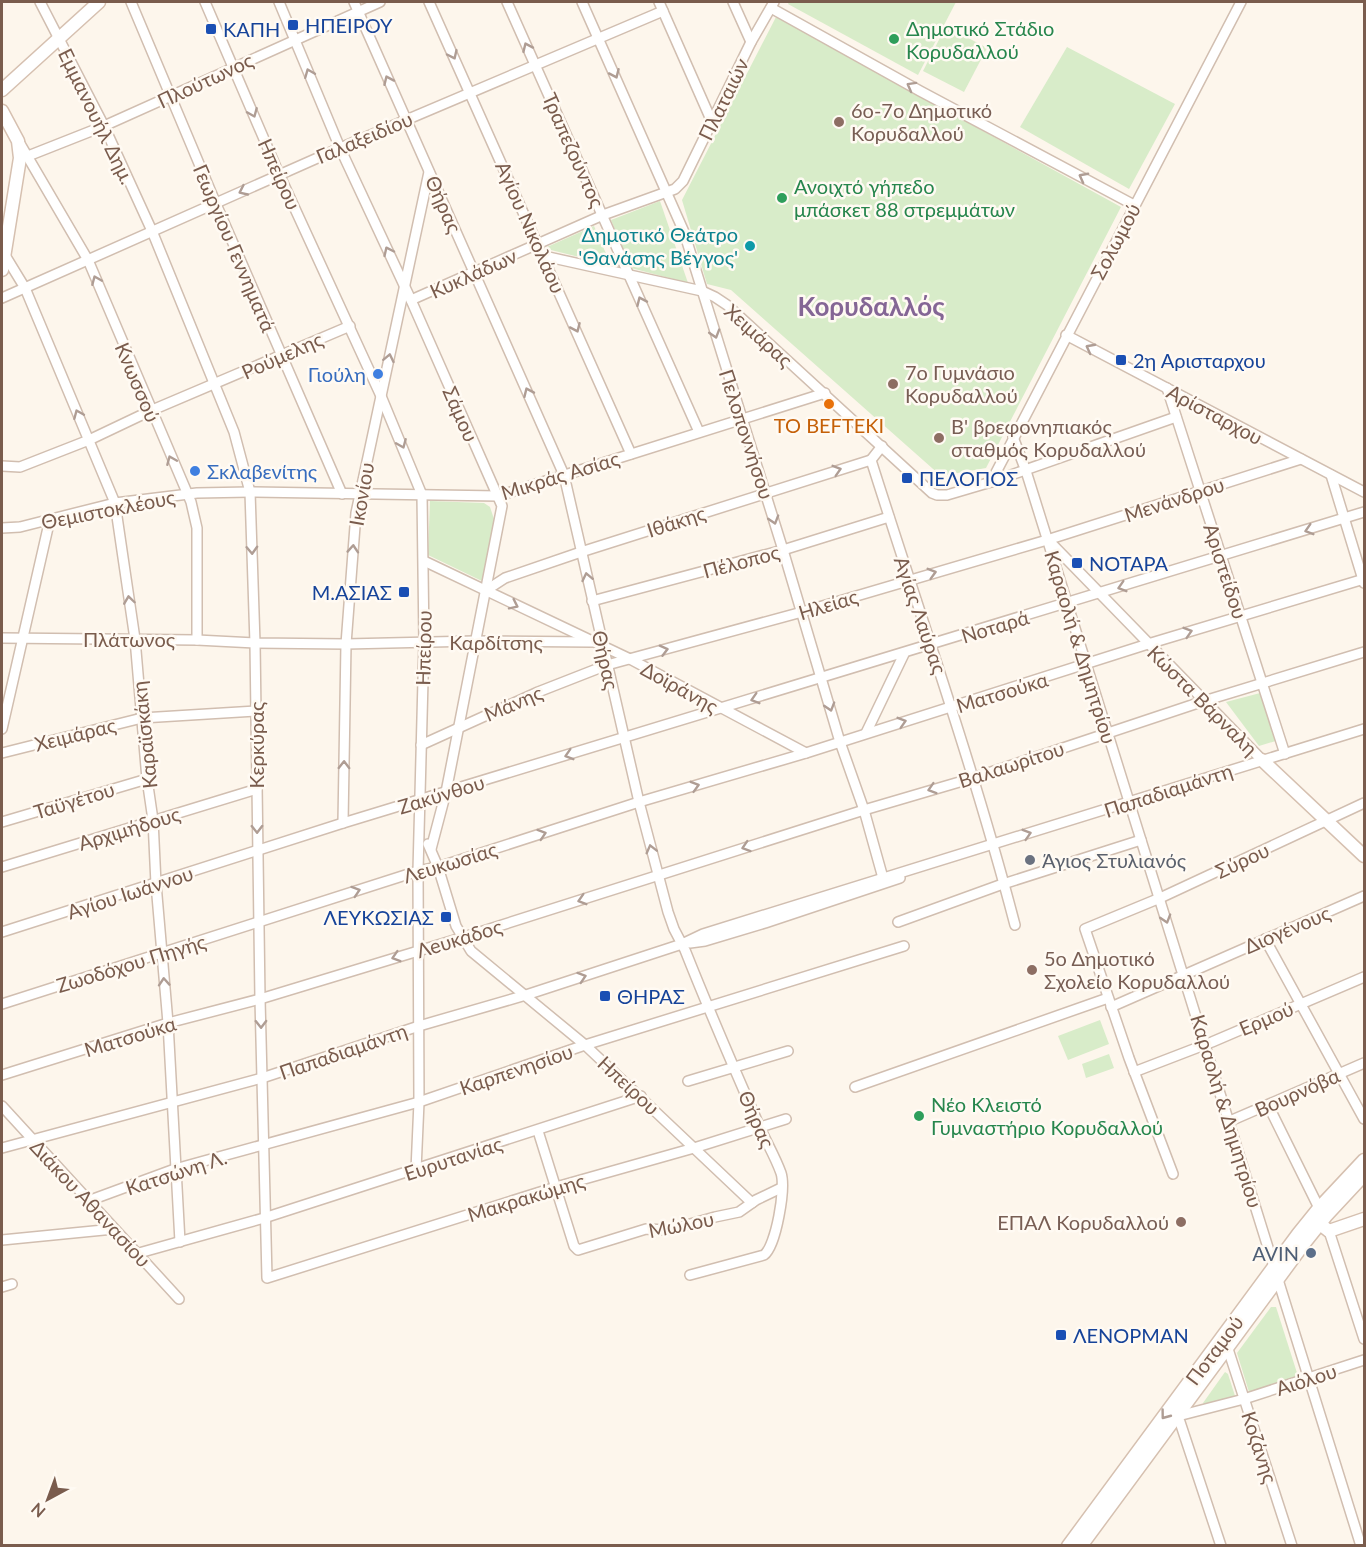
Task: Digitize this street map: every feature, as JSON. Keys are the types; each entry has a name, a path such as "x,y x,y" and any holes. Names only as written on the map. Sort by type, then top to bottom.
{"street":[{"name":"Εμμανουήλ Δημ.","path":"40,2 104,126 152,231"},
{"path":"2,90 99,2"},
{"name":"Γεωργίου Γεννηματά","path":"131,2 342,494"},
{"name":"Ηπείρου","path":"205,2 279,174 381,396 422,495 424,642 420,829 438,867 461,938 471,951 585,1045 752,1203"},
{"name":"Σάμου","path":"279,2 340,147 405,286 502,506 446,792 431,849"},
{"name":"Θήρας","path":"354,2 564,475 639,802 674,929 781,1174 777,1221 767,1253 690,1275"},
{"name":"Πλούτωνος","path":"28,156 104,126 380,2"},
{"name":"Αγίου Νικολάου","path":"429,2 631,454"},
{"name":"Τραπεζούντος","path":"507,2 699,432"},
{"name":"Πελοποννήσου","path":"582,2 684,232 783,549 840,742 864,810 883,878"},
{"path":"659,2 712,122"},
{"path":"733,2 751,42"},
{"name":"Σολωμού","path":"991,482 1241,2"},
{"path":"772,5 920,91 1134,205"},
{"name":"Πλαταιών","path":"667,192 675,189 683,181 751,42 772,5"},
{"name":"Γαλαξειδίου","path":"2,298 340,147 663,12"},
{"path":"2,111 18,141 19,170 3,251 2,270"},
{"name":"Κνωσσού","path":"18,141 88,260 195,514 197,640"},
{"name":"Ικονίου","path":"343,823 346,644 356,513 429,172"},
{"name":"Κυκλάδων","path":"411,300 603,215 667,192"},
{"name":"Κερκύρας","path":"152,231 234,432 250,492 267,1278"},
{"name":"Καραϊσκάκη","path":"3,251 25,288 115,503 135,639 141,718 153,820 168,1023 180,1242"},
{"name":"Χειμάρας","path":"544,256 702,291 727,305 932,493 947,495 991,482"},
{"name":"Ρούμελης","path":"2,466 20,467 89,440 150,411 350,326"},
{"name":"Αρίσταρχου","path":"1066,335 1365,492"},
{"name":"Αριστείδου","path":"1167,388 1285,754"},
{"name":"Μικράς Ασίας","path":"250,492 498,496 825,393"},
{"path":"991,482 1176,417"},
{"name":"Καραολή & Δημητρίου","path":"1013,437 1026,471 1362,1545"},
{"path":"871,460 882,446"},
{"name":"Μενάνδρου","path":"1047,540 1301,459"},
{"name":"Ιθάκης","path":"484,591 504,578 765,492 871,460"},
{"name":"Αγίας Λαύρας","path":"871,460 908,580 952,707 1015,925"},
{"path":"1331,475 1364,581"},
{"name":"Θεμιστοκλέους","path":"2,528 20,527 115,503 186,494 250,492"},
{"name":"Νοταρά","path":"625,739 1365,512"},
{"name":"Πέλοπος","path":"592,601 783,549 889,517"},
{"path":"2,729 50,519"},
{"name":"Ηλείας","path":"608,665 802,612 1047,540"},
{"name":"Κώστα Βάρναλη","path":"1047,540 1263,760 1365,856"},
{"name":"Δοϊράνης","path":"424,561 630,659 806,753"},
{"name":"Ματσούκα","path":"639,802 806,753 1148,644 1364,581"},
{"name":"Πλάτωνος","path":"2,638 197,640 255,643"},
{"name":"Καρδίτσης","path":"255,643 592,642"},
{"name":"Βαλαωρίτου","path":"658,876 973,777 1204,701 1365,652"},
{"path":"866,733 904,654"},
{"name":"Μάνης","path":"421,745 538,692 608,665"},
{"name":"Χειμάρας","path":"2,753 141,718 256,711"},
{"name":"Παπαδιαμάντη","path":"682,944 705,941 805,910 886,884 993,845 1365,729"},
{"name":"Ζακύνθου","path":"257,850 625,739"},
{"name":"Ταϋγέτου","path":"2,822 147,778"},
{"name":"Αρχιμήδους","path":"2,867 257,789"},
{"name":"Λευκωσίας","path":"260,923 639,802"},
{"name":"Σύρου","path":"1109,1002 1085,929 1160,898 1365,802"},
{"path":"416,1170 420,829"},
{"path":"898,922 1004,884 1142,840"},
{"name":"Αγίου Ιωάννου","path":"2,932 257,850"},
{"name":"Παπαδιαμάντη","path":"2,1148 262,1078 419,1026 526,995 682,944 703,934 972,852"},
{"name":"Λeυκάδος","path":"260,999 658,876"},
{"name":"Διογένους","path":"855,1087 1109,1002 1184,974 1365,896"},
{"name":"Ζωοδόχου Πηγής","path":"2,1004 260,923"},
{"path":"1266,939 1365,1119"},
{"name":"Καρπενησίου","path":"265,1145 418,1102 585,1045 904,946"},
{"name":"Ερμού","path":"1134,1072 1365,976"},
{"name":"Ματσούκα","path":"2,1075 168,1023 260,999"},
{"path":"1109,1002 1173,1174"},
{"path":"688,1081 788,1051"},
{"name":"Βουρνόβα","path":"1230,1121 1365,1063"},
{"name":"Ευρυτανίας","path":"139,1253 264,1218 538,1131 640,1096"},
{"path":"1268,1105 1319,1208"},
{"name":"Διάκου Αθανασίου","path":"2,1106 179,1299"},
{"name":"Μακρακώμης","path":"267,1278 556,1187 786,1119"},
{"path":"538,1131 556,1187"},
{"name":"Κατσώνη Λ.","path":"88,1201 175,1169 265,1145"},
{"name":"Ποταμού","path":"1068,1545 1276,1267 1298,1234 1319,1208 1365,1160"},
{"name":"Ποταμού","path":"1081,1545 1279,1280 1325,1227 1365,1175"},
{"name":"Μώλου","path":"556,1187 576,1250 646,1229 669,1230 739,1212 781,1188"},
{"path":"1365,1219 1325,1227 1365,1339"},
{"path":"2,1240 114,1229"},
{"path":"2,1287 12,1284"},
{"name":"Κοζάνης","path":"1228,1349 1292,1545"},
{"name":"Αιόλου","path":"1178,1416 1244,1399 1365,1360"},
{"path":"1178,1416 1221,1545"}],"green space":[{"name":"Δημοτικό Στάδιο Κορυδαλλού","path":"789,2 956,2 918,75 788,4"},
{"path":"776,17 1121,207 986,468 941,476 731,290 707,284 682,200"},
{"path":"946,26 987,48 964,92 923,71"},
{"path":"1067,47 1175,104 1129,189 1020,127"},
{"path":"660,201 688,283 631,268 611,220"},
{"path":"594,226 611,265 547,249 547,247"},
{"path":"430,501 484,503 490,507 495,522 482,581 428,555"},
{"path":"1264,692 1279,740 1259,746 1226,702"},
{"path":"1100,1020 1109,1044 1068,1060 1058,1036"},
{"path":"1109,1054 1114,1068 1086,1078 1082,1064"},
{"path":"1271,1307 1276,1307 1298,1376 1249,1392 1237,1353"},
{"path":"1225,1372 1228,1374 1235,1396 1205,1405 1203,1403"}],"place":[{"name":"ΗΠΕΙΡΟΥ","path":"293,25"},
{"name":"ΚΑΠΗ","path":"211,29"},
{"name":"Δημοτικό Στάδιο Κορυδαλλού","path":"894,39"},
{"name":"6ο-7ο Δημοτικό Κορυδαλλού","path":"839,122"},
{"name":"Ανοιχτό γήπεδο μπάσκετ 88 στρεμμάτων","path":"782,198"},
{"name":"Δημοτικό Θεάτρο 'Θανάσης Βέγγος'","path":"750,246"},
{"name":"2η Αρισταρχου","path":"1121,360"},
{"name":"Γιούλη","path":"378,374"},
{"name":"7ο Γυμνάσιο Κορυδαλλού","path":"893,384"},
{"name":"TO BEFTEKI","path":"829,404"},
{"name":"Β' βρεφονηπιακός σταθμός Κορυδαλλού","path":"939,438"},
{"name":"Σκλαβενίτης","path":"195,471"},
{"name":"ΠΕΛΟΠΟΣ","path":"907,478"},
{"name":"ΝΟΤΑΡΑ","path":"1077,563"},
{"name":"Μ.ΑΣΙΑΣ","path":"404,592"},
{"name":"Άγιος Στυλιανός","path":"1030,860"},
{"name":"ΛΕΥΚΩΣΙΑΣ","path":"446,917"},
{"name":"5ο Δημοτικό Σχολείο Κορυδαλλού","path":"1032,970"},
{"name":"ΘΗΡΑΣ","path":"605,996"},
{"name":"Νέο Κλειστό Γυμναστήριο Κορυδαλλού","path":"919,1116"},
{"name":"ΕΠΑΛ Κορυδαλλού","path":"1181,1222"},
{"name":"AVIN","path":"1311,1253"},
{"name":"ΛΕΝΟΡΜΑΝ","path":"1061,1335"}],"district":[{"name":"Κορυδαλλός","path":"871,306"}]}
